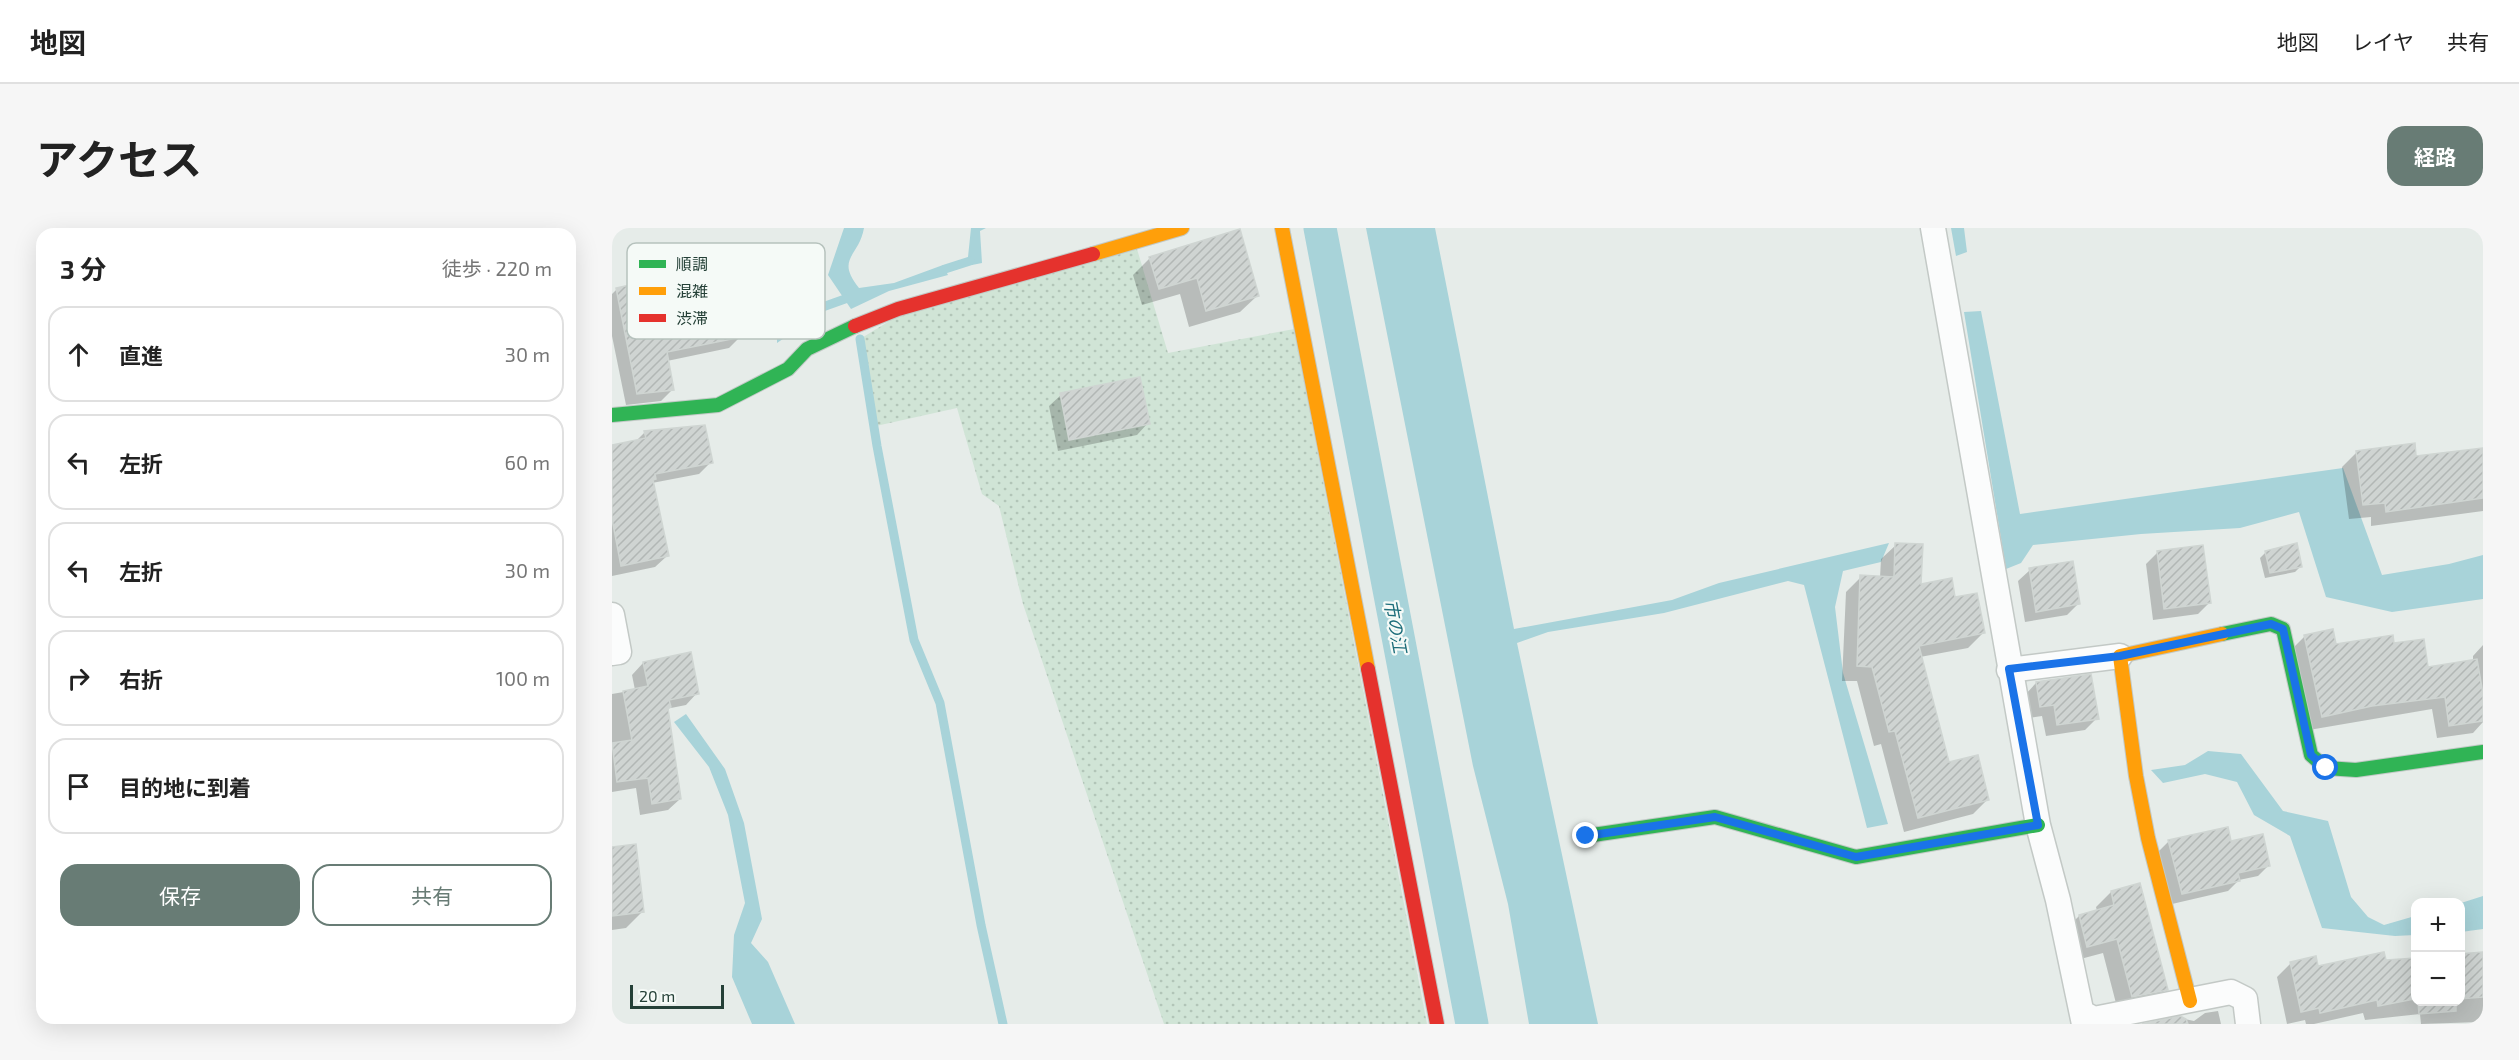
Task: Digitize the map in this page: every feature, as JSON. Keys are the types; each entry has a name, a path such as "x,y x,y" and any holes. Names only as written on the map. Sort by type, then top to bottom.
{"street":[{"path":"612,415 718,405 788,369 807,349 838,332 898,309 1182,228"},
{"path":"1282,228 1437,1024"},
{"path":"1933,228 2038,825 2058,900 2069,963 2083,1019 2094,1019 2231,992 2245,999 2248,1024"},
{"path":"612,615 619,652 612,653"},
{"path":"2009,669 2120,656 2271,624 2283,629 2311,755 2326,768 2356,770 2483,752"},
{"path":"2120,656 2136,776 2148,838 2190,1001"},
{"path":"1586,836 1715,817 1856,857 2038,825"}],"green space":[{"path":"1137,249 1168,353 1294,329 1427,1024 1164,1024 1023,604 999,506 982,494 957,408 876,426 860,339 896,317"}],"water":[{"path":"844,228 864,228 849,263 852,278 859,288 894,283 943,265 948,275 889,291 851,309 828,275"},
{"path":"971,228 986,228 980,231 982,263 972,265 968,257"},
{"path":"1366,228 1435,228 1514,629 1672,600 1719,583 1889,543 1881,562 1843,571 1835,607 1843,673 1888,824 1867,828 1804,585 1788,581 1664,613 1548,632 1517,643 1598,1024 1529,1024 1508,904 1473,766"},
{"path":"1951,228 1964,228 1967,252 1956,256"},
{"path":"1981,311 2020,514 2343,468 2382,575 2449,564 2483,555 2483,599 2392,612 2326,597 2299,512 2240,528 2141,534 2033,545 2021,563 2006,569 1964,312"},
{"path":"686,714 725,769 744,823 762,919 751,943 768,962 795,1024 752,1024 732,977 734,935 745,903 728,815 709,767 674,722"},
{"path":"2208,751 2241,754 2283,811 2328,821 2351,897 2368,917 2384,925 2411,917 2411,935 2395,936 2322,928 2290,836 2254,815 2237,782 2205,774 2163,783 2151,770 2185,765"},
{"path":"2483,896 2483,929 2465,931 2465,902"}],"building":[{"path":"1240,229 1259,296 1206,311 1197,278 1159,289 1149,257"},
{"path":"627,286 627,339 732,339 667,352 674,390 637,394 616,288"},
{"path":"1140,377 1150,424 1069,440 1060,393"},
{"path":"705,425 713,463 655,474 656,479 653,480 669,556 621,566 612,519 612,445 646,438 644,431"},
{"path":"2415,443 2416,456 2483,448 2483,498 2386,512 2385,503 2363,505 2356,451"},
{"path":"1895,543 1923,544 1921,584 1952,578 1955,597 1977,593 1985,633 1919,646 1949,762 1978,755 1989,800 1918,818 1895,731 1889,732 1872,667 1857,666 1860,575 1894,577"},
{"path":"2297,543 2302,567 2270,573 2265,551"},
{"path":"2203,545 2211,603 2164,609 2157,551"},
{"path":"2073,561 2080,604 2036,612 2029,568"},
{"path":"2333,629 2336,644 2393,635 2394,643 2424,639 2428,667 2477,659 2483,694 2483,721 2449,726 2445,697 2372,706 2322,717 2304,635"},
{"path":"691,652 699,694 669,700 671,707 668,708 681,799 652,804 648,778 617,782 612,743 632,740 623,691 648,686 643,662"},
{"path":"2091,674 2099,719 2057,725 2054,705 2040,707 2036,682"},
{"path":"2228,827 2231,841 2263,834 2270,866 2238,873 2240,881 2182,894 2168,840"},
{"path":"636,844 644,912 612,916 612,847"},
{"path":"2140,883 2168,990 2132,997 2117,939 2087,947 2079,915 2114,905 2111,891"},
{"path":"2384,952 2386,960 2411,958 2411,1000 2378,1006 2377,1000 2320,1013 2319,1008 2301,1012 2290,962 2316,956 2318,966"},
{"path":"2483,952 2483,997 2465,999 2465,954"},
{"path":"2418,1006 2456,1006 2456,1011 2419,1014"},
{"path":"2180,1016 2186,1019 2188,1024 2142,1024"}],"waterway":[{"name":"市の江","path":"1320,228 1472,1024"},
{"path":"945,269 970,261"},
{"path":"825,306 845,299"},
{"path":"860,339 877,446 914,640 940,703 981,925 1003,1024"}],"traffic: fast":[{"path":"612,415 718,405 788,369 807,349 855,326"},
{"path":"2222,634 2271,624 2283,629 2311,755 2326,768 2356,770 2483,752"},
{"path":"1586,836 1715,817 1856,857 2038,825"}],"traffic: slow":[{"path":"1093,254 1182,228"},
{"path":"1282,228 1368,669"},
{"path":"2190,1001 2148,838 2136,776 2120,656 2222,634"}],"traffic: jam":[{"path":"855,326 898,309 1093,254"},
{"path":"1368,669 1437,1024"}],"route":[{"path":"1586,836 1715,817 1856,857 2038,825 2009,669 2120,656 2271,624 2283,629 2311,755 2326,768"}]}
